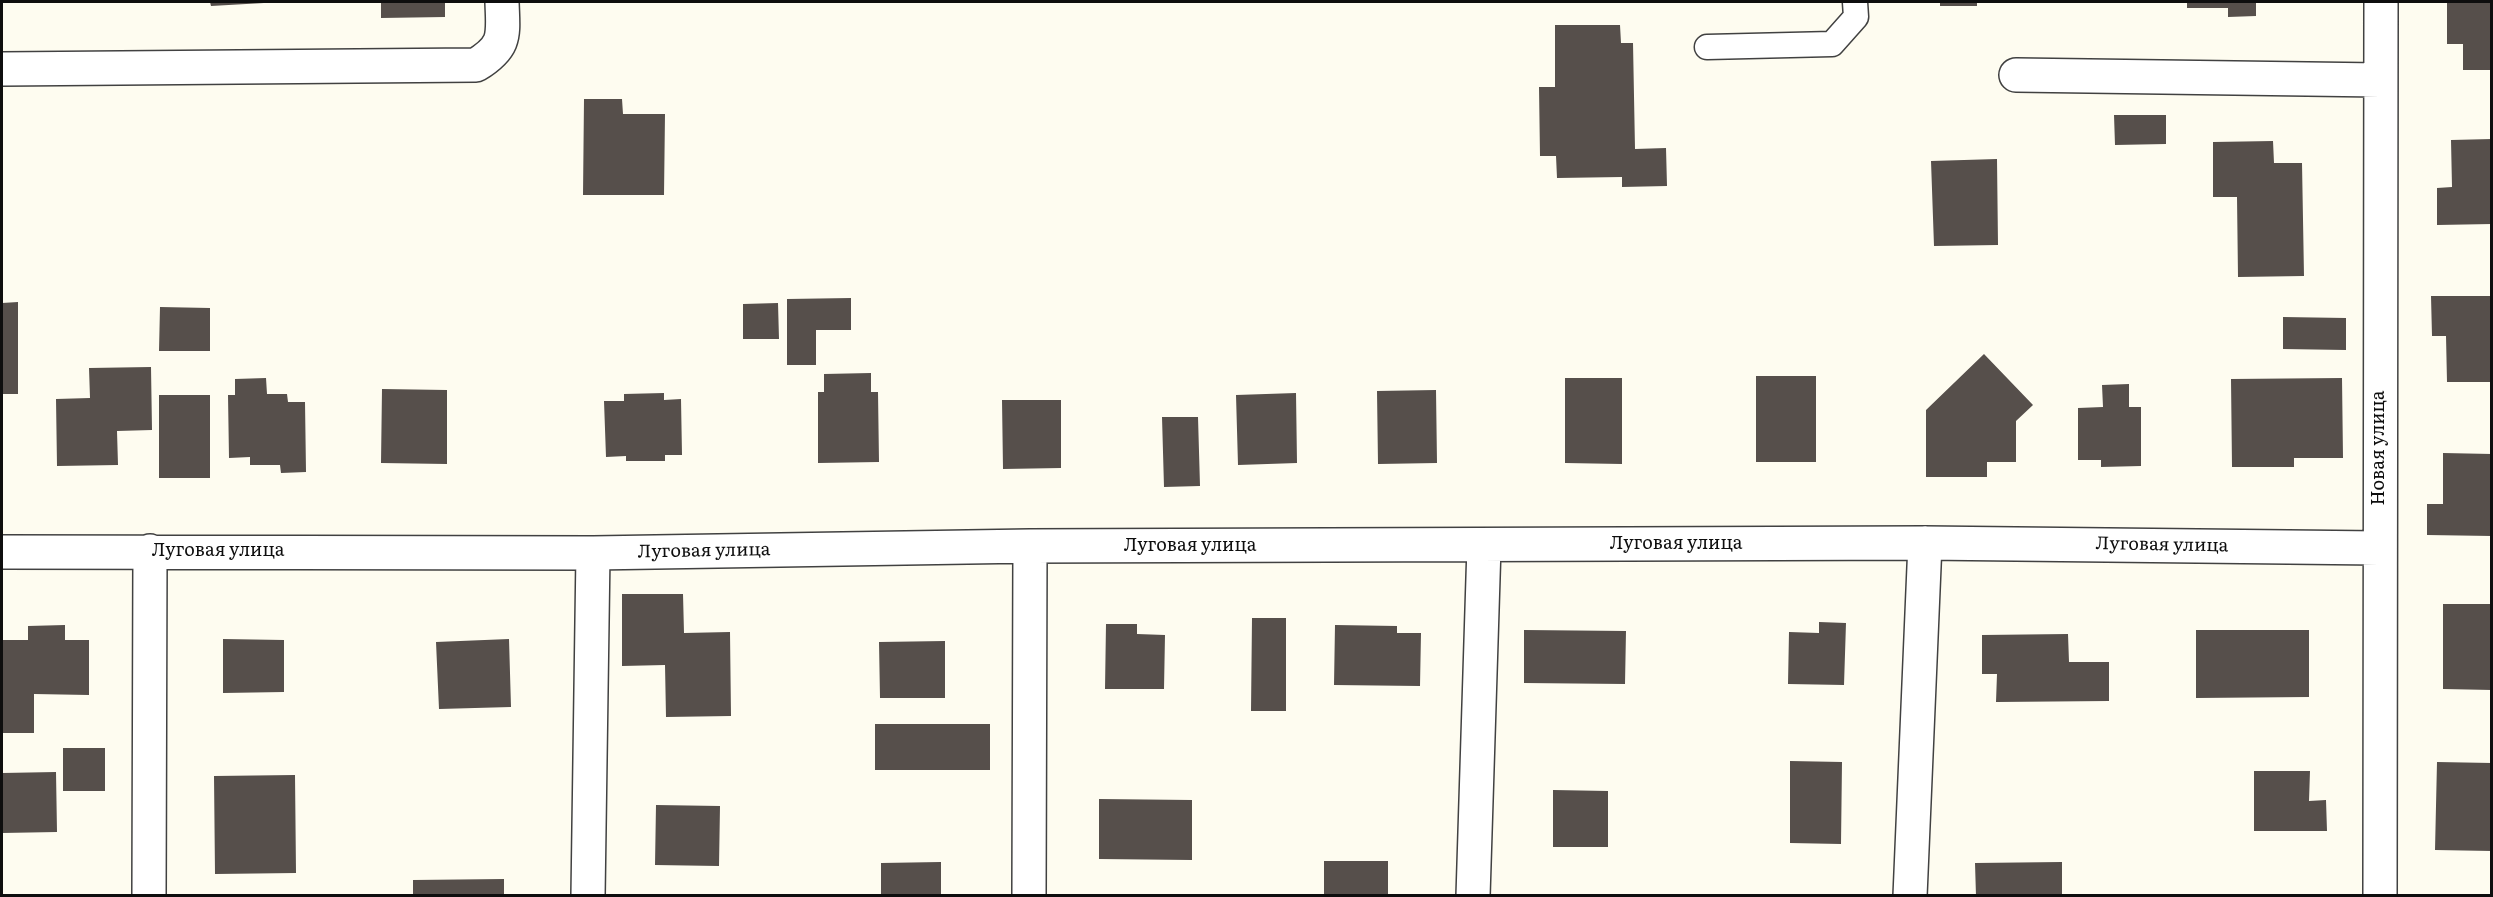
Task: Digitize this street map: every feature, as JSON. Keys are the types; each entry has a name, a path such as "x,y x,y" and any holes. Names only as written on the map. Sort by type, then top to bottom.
{"street":[{"path":"2,69 476,65 494,54 502,36 502,2"},
{"name":"Новая улица","path":"2380,896 2381,2"},
{"path":"2016,75 2380,80"},
{"path":"1910,896 1925,543"},
{"name":"Луговая улица","path":"2,552 593,553 1030,546 1925,543 2379,548"},
{"path":"1029,896 1030,546"},
{"path":"1473,896 1484,546"},
{"path":"149,896 150,551"},
{"path":"588,896 593,553"}],"lane":[{"path":"1707,47 1832,44 1856,17 1856,2"}],"building":[{"path":"210,2 263,2 264,3 211,6"},
{"path":"381,2 445,2 445,17 381,18"},
{"path":"1940,2 1977,2 1977,6 1940,6"},
{"path":"2187,2 2256,2 2256,16 2228,17 2228,8 2187,8"},
{"path":"2447,2 2492,2 2492,70 2463,70 2463,44 2447,44"},
{"path":"1555,25 1620,25 1621,43 1633,43 1635,149 1666,148 1667,186 1622,187 1622,177 1557,178 1556,156 1540,156 1539,87 1555,87"},
{"path":"584,99 622,99 623,114 665,114 664,195 583,195"},
{"path":"2114,115 2166,115 2166,144 2115,145"},
{"path":"2492,139 2492,224 2437,225 2437,188 2452,187 2451,140"},
{"path":"2273,141 2274,163 2302,163 2304,276 2238,277 2237,197 2213,197 2213,142"},
{"path":"1997,159 1998,245 1934,246 1931,161"},
{"path":"2431,296 2492,296 2492,382 2447,382 2446,336 2432,336"},
{"path":"851,298 851,330 816,330 816,365 787,365 787,299"},
{"path":"18,302 18,394 2,394 2,303"},
{"path":"778,303 779,339 743,339 743,304"},
{"path":"160,307 210,308 210,351 159,351"},
{"path":"2283,317 2346,318 2346,350 2283,349"},
{"path":"1984,354 2033,405 2016,421 2016,462 1987,462 1987,477 1926,477 1926,410"},
{"path":"151,367 152,430 117,431 118,465 57,466 56,399 90,398 89,368"},
{"path":"871,373 871,392 878,392 879,462 818,463 818,392 824,392 824,374"},
{"path":"1756,376 1816,376 1816,462 1756,462"},
{"path":"266,378 267,394 287,394 288,402 305,402 306,472 281,473 280,465 250,465 250,457 229,458 228,395 235,395 235,379"},
{"path":"1565,378 1622,378 1622,464 1565,463"},
{"path":"2342,378 2343,458 2294,458 2294,467 2232,467 2231,379"},
{"path":"2129,384 2129,407 2141,407 2141,466 2101,467 2101,460 2078,460 2078,408 2103,407 2102,385"},
{"path":"382,389 447,390 447,464 381,463"},
{"path":"1436,390 1437,463 1378,464 1377,391"},
{"path":"664,393 664,400 681,399 682,455 665,455 665,461 626,461 626,456 606,457 604,401 624,401 624,394"},
{"path":"1296,393 1297,463 1238,465 1236,395"},
{"path":"159,395 210,395 210,478 159,478"},
{"path":"1002,400 1061,400 1061,468 1003,469"},
{"path":"1162,417 1198,417 1200,486 1164,487"},
{"path":"2443,453 2492,454 2492,536 2427,535 2427,504 2443,504"},
{"path":"622,594 683,594 684,633 730,632 731,716 666,717 665,665 622,666"},
{"path":"2443,604 2492,604 2492,690 2443,689"},
{"path":"1252,618 1286,618 1286,711 1251,711"},
{"path":"1819,622 1846,623 1844,685 1788,684 1789,632 1819,633"},
{"path":"1106,624 1137,624 1137,634 1165,635 1164,689 1105,689"},
{"path":"65,625 65,640 89,640 89,695 34,694 34,733 2,733 2,640 28,640 28,626"},
{"path":"1335,625 1397,626 1397,633 1421,633 1420,686 1334,685"},
{"path":"1524,630 1626,631 1625,684 1524,683"},
{"path":"2196,630 2309,630 2309,697 2196,698"},
{"path":"2068,634 2069,662 2109,662 2109,701 1996,702 1997,674 1982,674 1982,635"},
{"path":"223,639 284,640 284,692 223,693"},
{"path":"509,639 511,707 439,709 436,642"},
{"path":"945,641 945,698 880,698 879,642"},
{"path":"875,724 990,724 990,770 875,770"},
{"path":"63,748 105,748 105,791 63,791"},
{"path":"1790,761 1842,762 1841,844 1790,843"},
{"path":"2437,762 2492,763 2492,851 2435,850"},
{"path":"2254,771 2310,771 2309,801 2326,800 2327,831 2254,831"},
{"path":"56,772 57,832 2,833 2,773"},
{"path":"295,775 296,873 215,874 214,776"},
{"path":"1553,790 1608,791 1608,847 1553,847"},
{"path":"1099,799 1192,800 1192,860 1099,859"},
{"path":"656,805 720,806 719,866 655,865"},
{"path":"1324,861 1388,861 1388,896 1324,896"},
{"path":"941,862 941,896 881,896 881,863"},
{"path":"2062,862 2062,896 1976,896 1975,863"},
{"path":"504,879 504,896 413,896 413,880"}]}
